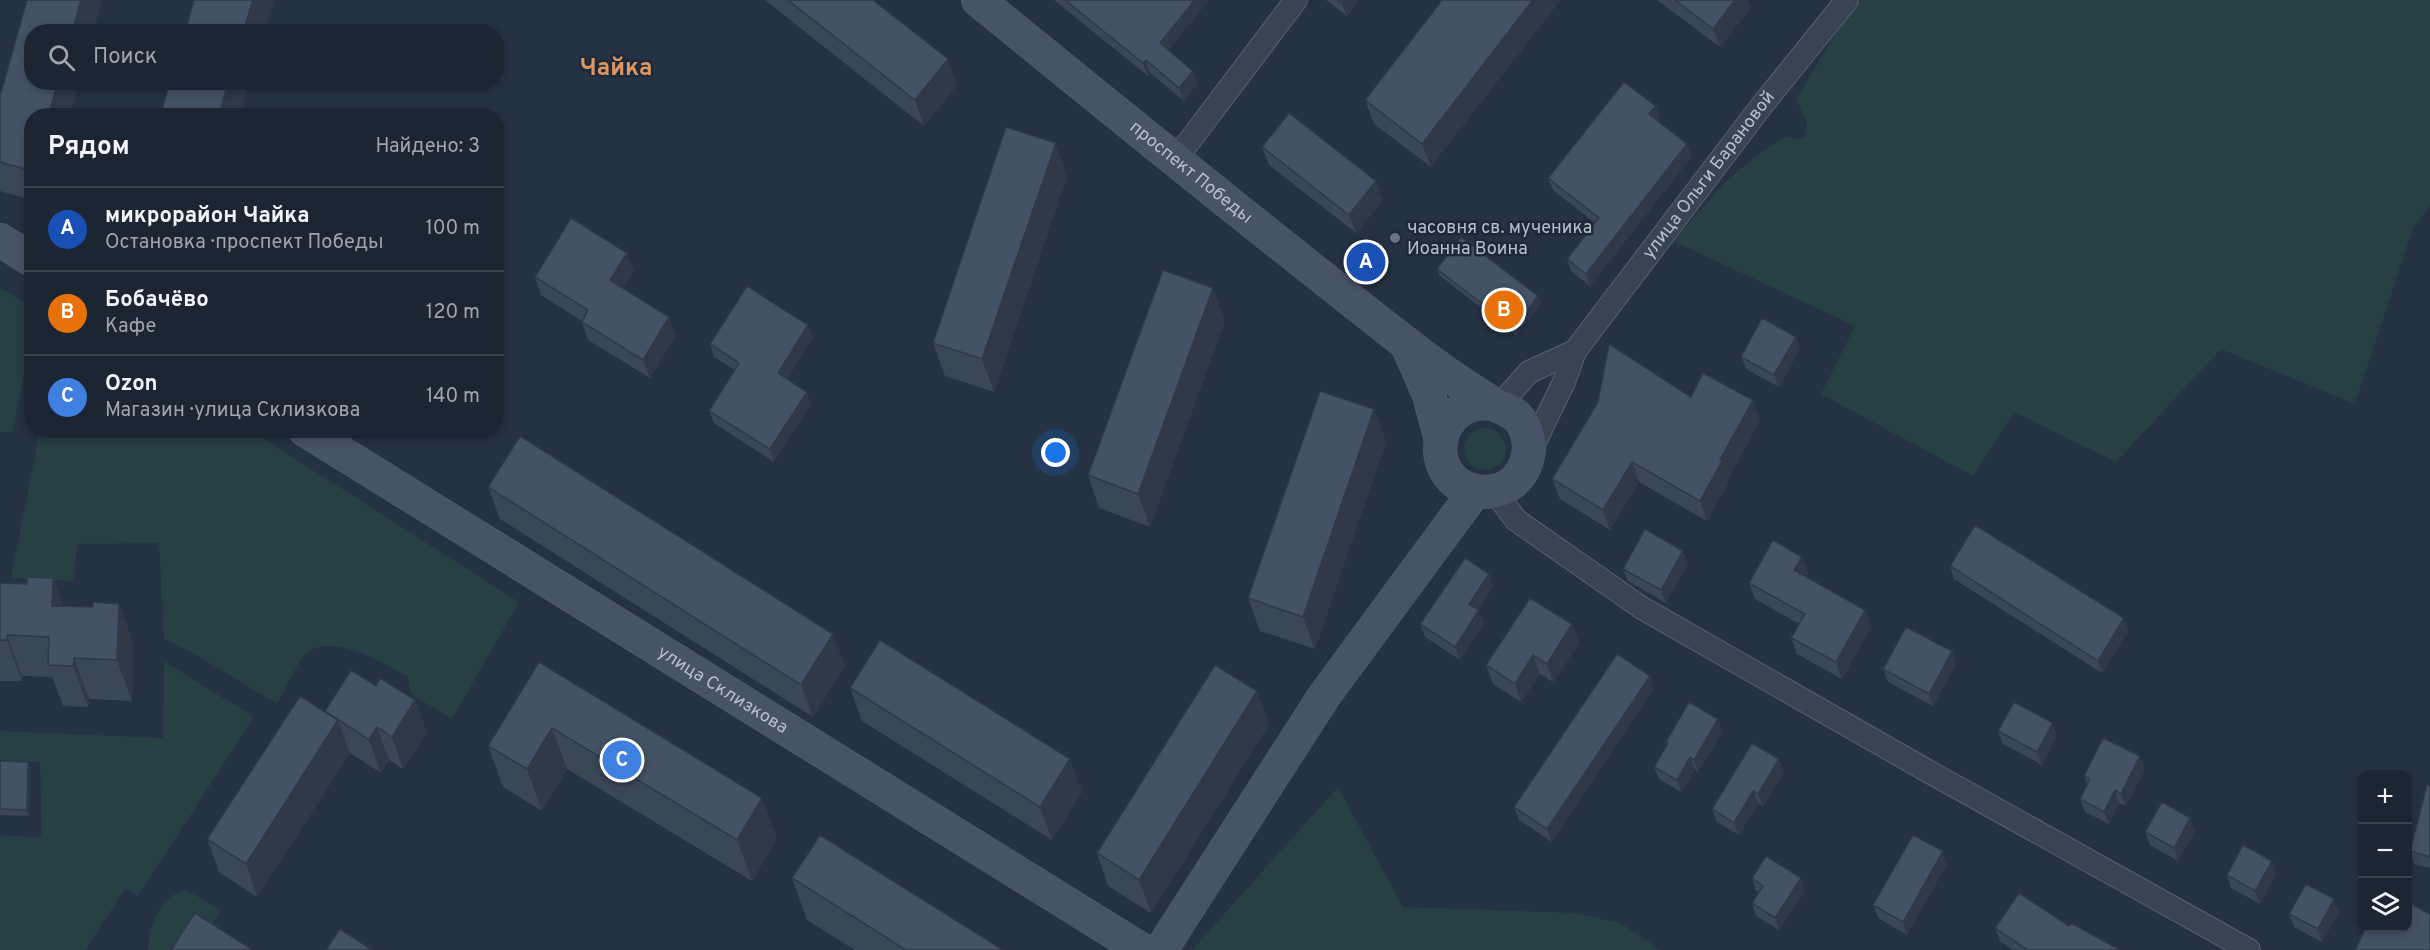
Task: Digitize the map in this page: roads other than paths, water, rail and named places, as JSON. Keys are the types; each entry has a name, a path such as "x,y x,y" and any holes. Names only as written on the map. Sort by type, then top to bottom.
{"street":[{"name":"проспект Победы","path":"978,0 1406,343 1497,405 1514,414 1524,426 1529,441 1528,455"},
{"path":"1175,160 1296,0"},
{"name":"улица Ольги Барановой","path":"1528,455 1564,382 1575,351 1763,105 1847,0"},
{"path":"0,240 24,255"},
{"name":"проспект Победы","path":"1406,343 1429,395 1449,475 1458,483 1484,491"},
{"name":"улица Ольги Барановой","path":"1497,405 1529,372 1575,351"},
{"path":"1423,562 1433,531 1438,500 1440,446 1449,421 1459,411 1478,404 1497,405"},
{"name":"улица Склизкова","path":"318,438 1142,950"},
{"path":"1161,950 1324,696 1423,562 1484,491 1508,486 1519,476 1528,455"},
{"path":"1484,491 1516,520 1642,608 2249,950"}],"place":[{"name":"часовня св. мученика Иоанна Воина","path":"1395,238"},
{"name":"микрорайон Чайка","path":"1366,262"},
{"name":"Бобачёво","path":"1504,310"},
{"name":"Ozon","path":"622,760"}],"district":[{"name":"Чайка","path":"616,69"}]}
